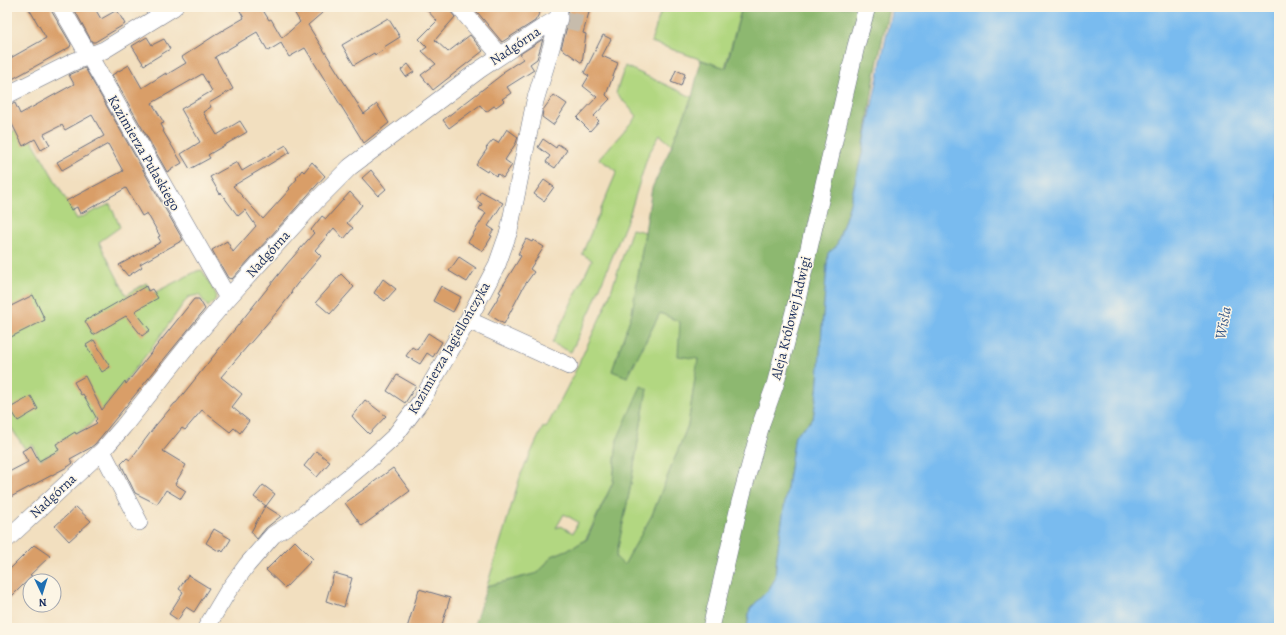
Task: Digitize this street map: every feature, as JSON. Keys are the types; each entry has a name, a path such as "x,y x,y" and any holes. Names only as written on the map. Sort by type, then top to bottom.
{"street":[{"name":"Kazimierza Pułaskiego","path":"61,7 228,298"},
{"path":"7,95 73,62 104,50 174,7"},
{"path":"459,7 500,55"},
{"name":"Aleja Królowej Jadwigi","path":"711,628 743,489 762,421 775,384 796,304 856,46 867,7"},
{"name":"Nadgórna","path":"7,539 102,451 228,298 315,202 350,167 500,55 561,15"},
{"name":"Kazimierza Jagiellończyka","path":"206,628 228,591 247,565 273,535 298,518 370,459 394,437 421,401 468,320 497,265 509,231 535,101 561,15"},
{"path":"468,320 568,366"},
{"path":"102,451 139,522"}],"green space":[{"path":"662,7 742,7 725,68 651,42"},
{"path":"742,7 889,7 875,75 863,150 849,207 836,247 828,253 817,392 813,419 795,435 777,555 775,579 769,589 750,609 747,628 473,628 487,586 538,573 552,556 574,547 587,539 613,482 617,440 641,386 647,389 630,489 616,557 624,565 652,515 688,425 698,359 678,356 680,322 660,313 627,377 612,371 632,313 652,188 692,97 701,60 726,68"},
{"path":"625,66 692,97 672,145 660,135 648,155 630,213 592,307 571,352 552,343 592,260 582,254 617,171 599,159 637,116 616,93"},
{"path":"24,126 77,219 110,204 120,227 99,242 126,295 146,283 154,293 197,271 202,270 216,294 215,300 208,307 199,295 188,297 151,349 89,426 57,443 61,449 41,459 39,458 33,445 25,449 7,421 7,134"},
{"path":"632,229 645,232 632,313 612,371 628,377 660,313 680,322 698,359 688,425 652,515 624,565 616,557 630,489 647,389 617,440 613,482 586,539 574,547 552,556 538,573 487,586 521,474 543,427 546,428 571,380 607,303","holes":["564,514 578,522 573,533 561,526 556,528"]}],"water":[{"name":"Wisła","path":"892,7 1279,7 1279,628 747,628 750,609 769,589 775,579 777,555 795,435 813,419 817,392 828,253 836,247 849,207 863,150"}],"building":[{"path":"28,7 51,7 52,12 71,44 70,47 7,82 7,60 46,38"},
{"path":"73,7 94,7 101,19 117,10 125,24 95,42 92,42"},
{"path":"238,7 261,7 269,20 271,19 282,38 300,22 291,7 329,7 308,25 364,114 377,104 389,123 364,143 305,48 289,57 281,43 268,51 257,32 215,57 233,89 209,103 211,107 203,112 217,135 240,121 247,132 208,155 210,158 190,169 181,154 200,142 181,109 212,91 202,74 152,103 164,123 161,124 164,130 163,131 182,163 167,172 112,75 129,65 142,88 186,63 182,57 244,18"},
{"path":"424,7 447,7 455,17 435,40 448,52 470,35 483,51 433,90 421,75 436,64 422,51 427,47 419,39 437,21"},
{"path":"473,7 543,7 535,21 502,42"},
{"path":"568,7 588,7 590,9 583,33 586,34 582,63 561,48 569,20"},
{"path":"388,18 400,37 384,47 385,49 375,55 374,53 354,65 342,45"},
{"path":"603,35 611,39 602,56 618,63 606,95 610,99 594,116 599,121 590,131 577,118 597,97 583,86 589,76 584,73"},
{"path":"147,37 152,45 164,39 170,49 144,65 132,46"},
{"path":"543,39 537,59 530,64 534,70 507,87 511,93 502,99 504,101 486,112 480,105 449,128 443,120 504,73 503,72 523,59 520,54"},
{"path":"408,64 414,72 406,77 401,70"},
{"path":"85,68 183,240 140,264 142,267 128,276 119,265 161,242 158,237 160,236 147,213 142,216 126,188 80,214 77,207 71,210 66,201 123,171 108,144 62,170 57,162 104,136 92,115 65,130 62,125 44,134 50,145 41,150 35,139 23,146 7,114 7,107 15,103 20,114 74,84 69,75"},
{"path":"676,70 685,74 681,86 671,82"},
{"path":"554,95 567,104 553,125 542,117 543,110"},
{"path":"507,129 518,137 516,143 505,160 512,165 503,178 498,174 496,176 488,170 487,172 476,165 487,149 486,148 493,140 498,143"},
{"path":"543,139 556,148 558,144 567,150 555,168 546,162 550,156 538,147"},
{"path":"286,145 290,152 233,186 263,219 290,189 289,188 297,179 296,178 302,170 304,172 312,162 325,176 232,279 228,278 212,250 227,241 233,252 256,226 245,210 238,216 221,193 220,194 210,177 237,162 242,171"},
{"path":"371,170 386,189 378,196 362,178"},
{"path":"544,180 554,187 544,201 534,194"},
{"path":"481,191 503,203 488,226 494,230 490,235 492,236 483,251 468,242 486,213 479,209 482,204 476,200"},
{"path":"350,192 362,205 347,223 353,228 344,239 334,228 315,250 321,256 297,284 277,312 221,377 242,394 232,407 249,421 240,433 234,428 230,432 202,410 185,430 182,428 163,451 186,465 175,484 186,491 181,499 166,490 157,504 135,493 121,464 127,458 130,460 156,425 176,403 286,265 314,233 311,230 322,216 326,219"},
{"path":"526,239 532,242 533,240 544,247 530,269 534,272 524,286 504,324 488,314 501,293 499,292 521,256 518,254"},
{"path":"459,257 476,268 467,282 449,271"},
{"path":"341,274 354,287 330,314 316,302"},
{"path":"383,279 396,289 385,301 374,293"},
{"path":"146,286 148,291 152,289 158,298 135,311 150,330 142,336 126,316 93,335 85,321"},
{"path":"441,286 461,297 453,312 433,301"},
{"path":"33,295 45,320 7,339 7,308"},
{"path":"194,299 199,299 205,309 95,444 70,459 73,463 69,466 7,499 7,473 28,462 22,451 31,446 39,461 59,450 56,444 75,432 76,434 97,423 95,421 97,419 83,394 81,395 74,382 85,376 102,410 125,381 126,384"},
{"path":"428,333 442,342 433,357 427,353 420,364 406,356 412,347 417,350"},
{"path":"94,340 110,367 102,372 86,345"},
{"path":"397,375 416,386 405,403 387,391"},
{"path":"31,396 38,409 18,421 10,408"},
{"path":"365,400 386,416 369,434 352,416"},
{"path":"316,451 330,462 317,477 304,466"},
{"path":"393,468 410,491 362,526 345,503"},
{"path":"263,485 275,494 266,506 254,497"},
{"path":"265,506 281,516 266,528 257,539 251,532"},
{"path":"76,507 91,521 69,541 55,526"},
{"path":"214,529 231,539 223,552 221,550 220,552 206,543"},
{"path":"295,541 313,559 285,588 266,570"},
{"path":"34,545 50,556 32,573 22,573 22,586 7,601 7,572"},
{"path":"334,573 352,578 344,607 326,601"},
{"path":"188,575 209,588 194,612 186,607 178,620 169,614 183,592 179,589"},
{"path":"419,589 450,598 441,628 407,628"}],"tunnel":[{"path":"565,20 585,24"}]}
